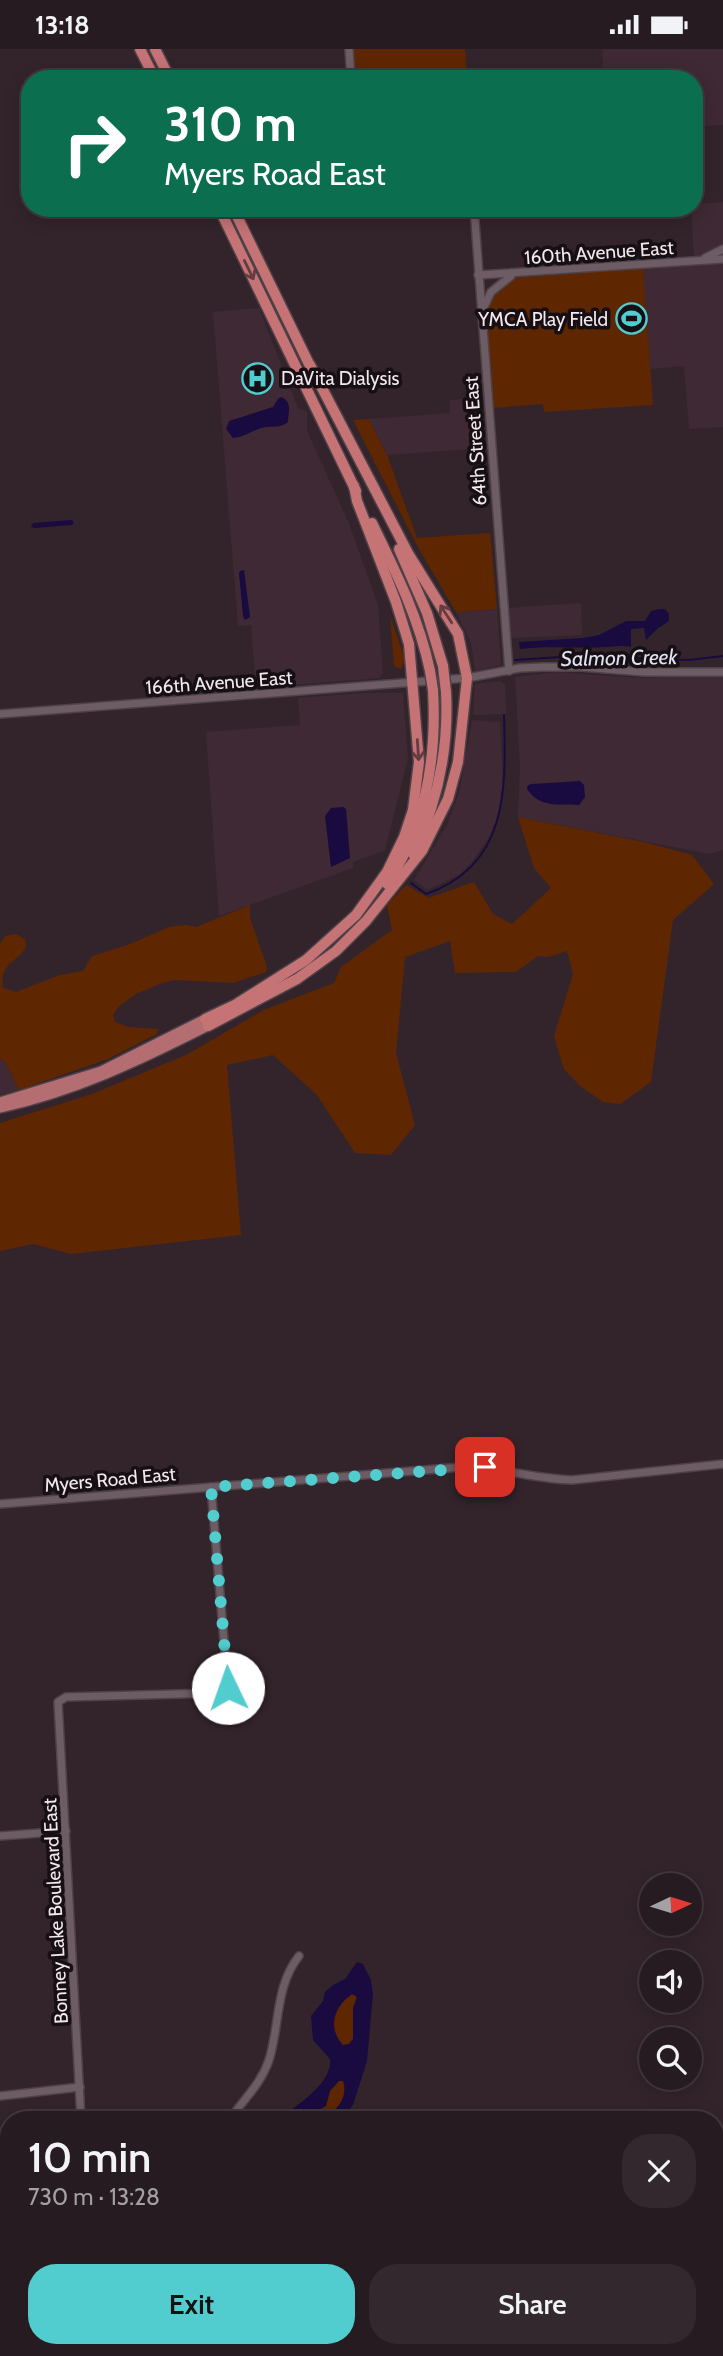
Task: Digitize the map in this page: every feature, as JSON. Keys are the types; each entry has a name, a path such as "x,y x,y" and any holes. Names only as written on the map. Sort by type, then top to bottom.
{"highway":[{"path":"140,49 150,70"},
{"path":"155,49 166,70"},
{"path":"223,217 411,605 425,646 430,671 434,728 427,787 418,822 399,866 368,909 336,941 291,976 238,1003"},
{"path":"237,217 411,575 428,613 443,666 446,741 438,790 415,851 394,888"},
{"path":"0,1102 101,1071 283,989 357,931 394,888 422,851 452,788 458,762 467,678 458,634 414,563 310,365"},
{"path":"0,1108 39,1099 90,1081 207,1023 293,969 329,942 368,900 387,872 404,837 413,810 419,762 406,629 356,501 354,486"}],"street":[{"path":"349,49 350,70"},
{"name":"64th Street East","path":"475,217 509,671"},
{"path":"697,261 723,249"},
{"name":"160th Avenue East","path":"478,275 723,259"},
{"path":"481,315 487,297 516,274"},
{"name":"166th Avenue East","path":"0,714 467,678 554,666 644,673 723,672"},
{"name":"Myers Road East","path":"0,1504 462,1467 485,1467 572,1480 723,1464"},
{"name":"Bonney Lake Boulevard East","path":"81,2111 58,1702 66,1697 212,1693 226,1690 228,1681 211,1487"},
{"path":"0,1836 66,1831"},
{"path":"236,2111 264,2072 273,2046 286,1976 299,1956"},
{"path":"0,2096 80,2087"}],"shaded area":[{"path":"353,49 465,49 466,70 354,70"},
{"path":"602,49 723,49 723,125 703,126 703,70 603,70"},
{"path":"723,202 723,246 707,255 694,257 692,217 703,217 703,203"},
{"path":"723,262 723,427 689,429 684,366 650,369 643,268"},
{"path":"643,268 653,405 544,412 543,404 493,408 486,315 493,292 512,278"},
{"path":"259,308 298,408 307,412 307,431 348,521 378,605 383,673 380,678 256,688 251,625 238,626 213,312"},
{"path":"281,397 289,408 288,422 285,424 262,428 233,438 226,429 229,421 273,407"},
{"path":"480,397 484,448 387,455 369,419 450,413 450,400"},
{"path":"369,419 387,455 417,538 490,533 497,609 456,612 419,549 353,420"},
{"path":"72,520 74,523 71,525 31,527 33,523"},
{"path":"244,570 250,617 245,620 239,573"},
{"path":"581,603 582,635 511,638 508,608"},
{"path":"497,609 501,665 475,671 471,643 456,612"},
{"path":"665,609 669,614 669,621 646,640 644,628 631,629 631,647 520,649 519,642 599,635 626,621 645,621 651,611"},
{"path":"390,616 405,659 401,669 394,666"},
{"path":"556,672 640,678 723,674 723,850 710,854 518,817 520,768 515,677"},
{"path":"500,681 505,685 506,714 473,715 475,684"},
{"path":"403,693 408,758 385,850 353,862 353,868 219,916 206,732 300,725 298,698"},
{"path":"472,720 500,722 503,785 499,813 490,835 472,862 459,875 428,890 414,880 447,825 459,793"},
{"path":"580,781 584,785 585,797 579,805 544,802 527,789 528,785 532,784"},
{"path":"331,808 346,809 350,858 331,867 325,816"},
{"path":"518,817 644,842 692,855 714,884 673,920 651,1082 620,1104 603,1102 580,1086 564,1069 554,1036 573,974 567,951 548,957 538,956 516,972 455,973 450,941 405,957 396,1053 415,1125 391,1155 355,1153 317,1095 273,1055 227,1065 241,1235 71,1254 33,1244 0,1251 0,1123 92,1094 186,1055 264,1010 334,983 341,967 392,930 387,905 406,885 429,898 474,882 493,914 512,924 551,888 534,868"},
{"path":"250,905 250,918 267,967 266,972 233,983 174,980 136,994 119,1006 113,1015 115,1022 129,1027 158,1029 157,1034 108,1059 19,1090 5,1062 0,1058 0,944 5,936 16,934 25,939 26,947 4,973 3,988 16,992 60,975 83,971 92,956 128,945 169,927 196,927"},
{"path":"0,1058 5,1062 19,1090 0,1095"},
{"path":"357,1962 363,1964 371,1980 373,1994 367,2061 353,2105 348,2111 333,2111 344,2093 343,2081 339,2081 330,2091 326,2106 317,2111 290,2111 312,2093 326,2077 330,2059 313,2040 311,2016 323,2001 325,1992 345,1979","holes":["352,1994 357,1997 353,2008 353,2039 349,2044 343,2045 335,2032 335,2018 341,2005"]},
{"path":"352,1994 357,1996 353,2008 353,2039 349,2044 342,2045 335,2031 335,2018 341,2005"},
{"path":"339,2081 343,2081 344,2092 334,2111 317,2111 326,2106 330,2091"}],"waterway":[{"name":"Salmon Creek","path":"515,660 576,656 689,660 723,656"},
{"name":"Salmon Creek","path":"411,883 426,894 453,881 473,864 488,844 502,797 504,715"}],"place":[{"name":"YMCA Play Field","path":"631,319"},
{"name":"DaVita Dialysis","path":"258,378"}],"route":[{"path":"228,1688 211,1487 485,1467"}]}
